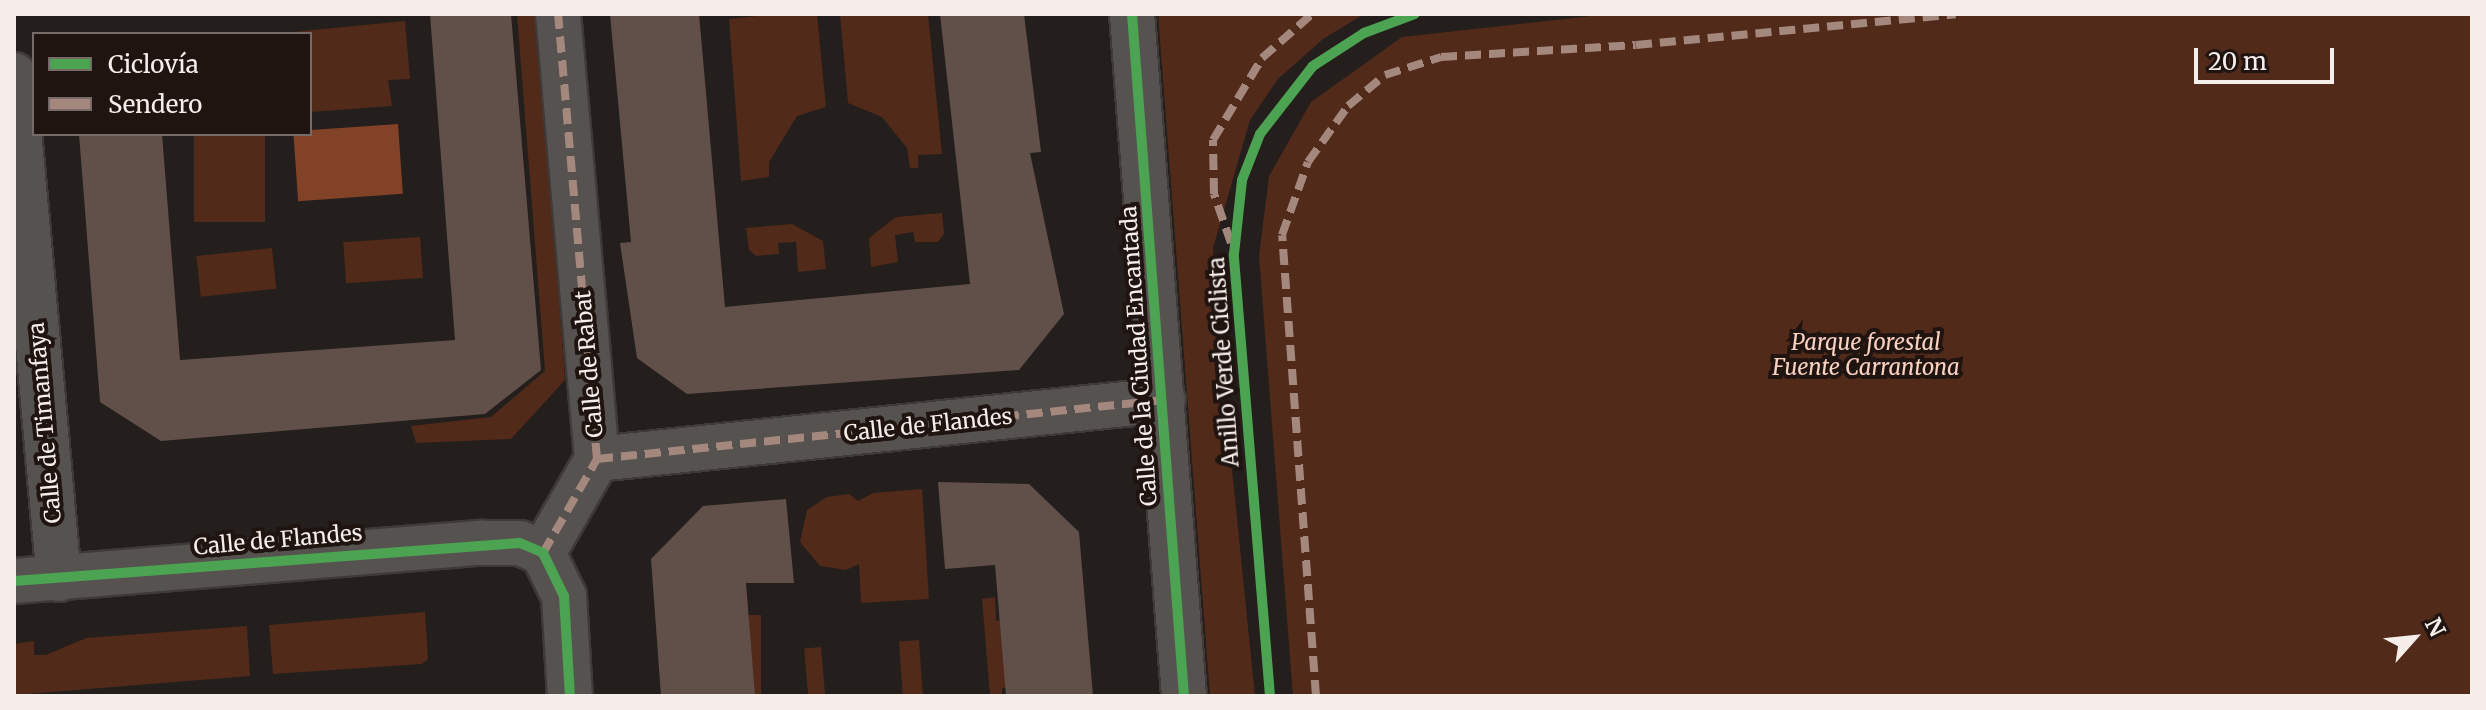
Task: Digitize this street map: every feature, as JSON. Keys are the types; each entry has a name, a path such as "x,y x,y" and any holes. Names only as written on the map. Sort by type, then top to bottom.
{"street":[{"name":"Calle de Rabat","path":"543,553 597,459 558,14"},
{"name":"Calle de la Ciudad Encantada","path":"1132,14 1184,696"},
{"name":"Calle de Timanfaya","path":"14,75 59,579"},
{"name":"Calle de Flandes","path":"597,459 1163,400"},
{"name":"Calle de Flandes","path":"14,581 481,543 520,543 543,553"},
{"path":"543,553 564,596 570,696"}],"green space":[{"path":"517,14 537,14 565,380 511,439 416,443 411,426 491,417 545,371"},
{"path":"817,14 826,107 797,116 769,162 769,177 741,181 729,19"},
{"path":"840,14 928,14 942,154 918,155 918,168 910,168 907,148 882,117 848,103"},
{"path":"1158,14 1364,14 1323,39 1278,79 1250,120 1213,248 1225,463 1232,469 1255,696 1210,696"},
{"name":"Parque forestal Fuente Carrantona","path":"1609,14 2472,14 2472,696 1293,696 1259,256 1269,176 1311,102 1402,37"},
{"path":"405,21 410,79 388,80 392,106 312,112 312,32 293,32"},
{"path":"194,136 265,136 265,222 194,222"},
{"path":"942,213 944,234 938,242 915,242 913,232 895,235 898,262 871,267 869,238 896,217"},
{"path":"792,224 823,241 826,269 798,272 796,242 778,243 779,254 756,256 749,250 746,228"},
{"path":"420,237 423,278 346,283 343,242"},
{"path":"272,248 276,289 201,297 196,256"},
{"path":"922,489 929,599 861,603 859,564 846,570 820,566 800,542 807,510 827,497 849,494 858,501 873,493"},
{"path":"995,597 996,621 1004,620 1009,688 1002,688 1002,696 990,696 982,599"},
{"path":"425,612 428,659 422,664 273,674 269,625"},
{"path":"749,615 761,615 761,696 749,696"},
{"path":"247,626 250,676 14,695 14,644 34,641 34,655 46,655 86,638"},
{"path":"919,640 923,696 903,696 899,641"},
{"path":"821,647 825,696 808,696 804,648"}],"shaded area":[{"path":"398,124 403,194 298,201 294,136 312,136 312,130"}],"building":[{"path":"430,14 511,14 541,370 485,414 161,441 100,402 79,136 162,136 180,360 455,340"},
{"path":"610,14 699,14 725,307 970,284 940,14 1024,14 1041,152 1030,153 1064,314 1019,370 687,394 637,358 620,243 631,242"},
{"path":"938,482 1029,484 1079,532 1093,696 1006,696 995,565 945,569"},
{"path":"786,499 794,583 746,583 755,696 661,696 651,559 703,506"}],"marked path":[{"path":"543,553 597,459 558,14"},
{"path":"1231,243 1214,194 1213,140 1262,58 1312,14"},
{"path":"1316,696 1282,235 1308,162 1348,106 1385,75 1441,57 1636,45 1956,14"},
{"path":"597,459 1163,400"}],"cycle path":[{"path":"1132,14 1184,696"},
{"name":"Anillo Verde Ciclista","path":"1270,696 1234,254 1242,180 1260,134 1313,66 1364,33 1415,14"},
{"path":"14,581 520,543 543,553 564,596 570,696"}]}
